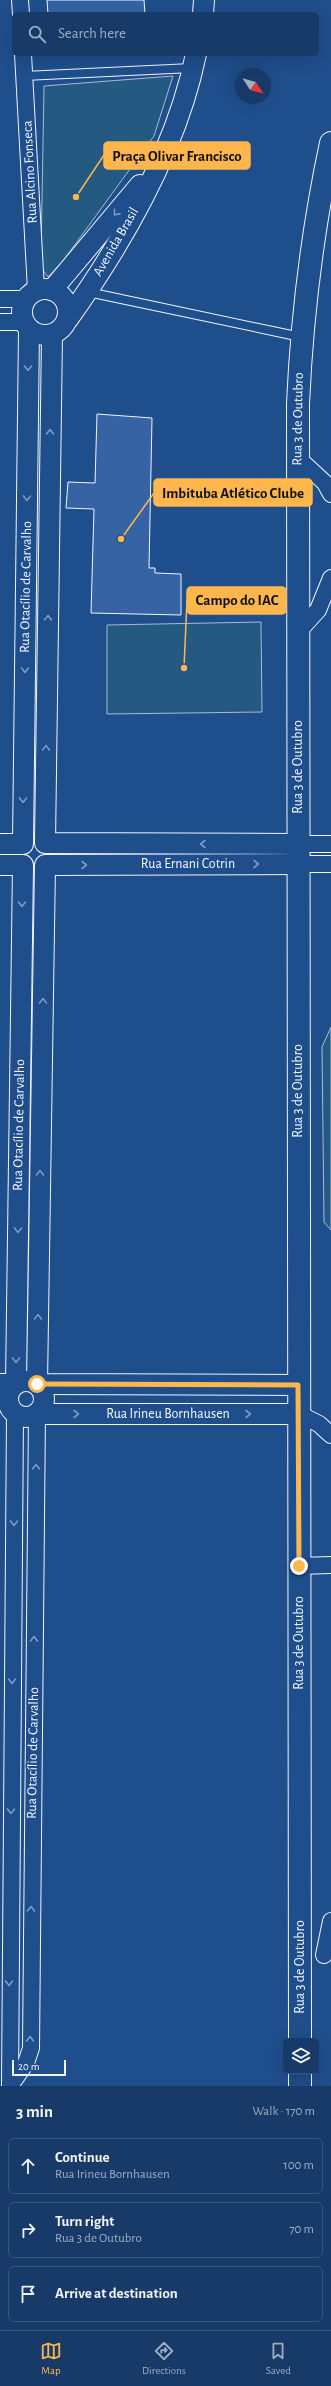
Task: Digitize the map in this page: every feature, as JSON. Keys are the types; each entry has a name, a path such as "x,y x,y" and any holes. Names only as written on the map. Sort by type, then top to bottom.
{"main road":[{"name":"Rua 3 de Outubro","path":"300,2038 297,456 301,338 307,274 316,215 331,143"},
{"path":"300,2074 300,2086"}],"street":[{"path":"20,0 21,12"},
{"path":"203,12 204,0"},
{"name":"Rua Alcino Fonseca","path":"23,56 38,293"},
{"name":"Avenida Brasil","path":"68,319 87,292 131,219 159,162 180,111 195,61"},
{"name":"Avenida Brasil","path":"38,293 159,162"},
{"path":"26,326 22,310 38,293"},
{"path":"0,299 38,293 60,294 66,301 69,309 68,319 59,332 52,335 44,336 26,326 0,322"},
{"name":"Rua Otacílio de Carvalho","path":"23,844 27,458 26,326"},
{"name":"Rua Otacílio de Carvalho","path":"45,843 52,335"},
{"path":"297,456 325,482 331,494"},
{"path":"27,458 50,459"},
{"path":"26,567 49,567"},
{"path":"298,632 318,610 331,578"},
{"path":"24,700 47,700"},
{"path":"0,865 23,865 31,870 45,865 49,857 45,843 31,839 23,844 18,852 23,865"},
{"name":"Rua Ernani Cotrin","path":"45,843 148,844 298,854 331,864"},
{"path":"0,844 23,844"},
{"path":"148,844 150,865"},
{"name":"Rua Ernani Cotrin","path":"45,865 150,865 298,854 331,844"},
{"name":"Rua Otacílio de Carvalho","path":"8,1384 18,1207 23,865"},
{"name":"Rua Otacílio de Carvalho","path":"37,1384 45,865"},
{"path":"20,1036 42,1035"},
{"path":"18,1207 40,1207"},
{"path":"8,1384 27,1381 37,1384 298,1385"},
{"path":"8,1384 12,1388 8,1399 8,1414"},
{"path":"37,1384 45,1399 41,1410 37,1414"},
{"path":"171,1384 172,1414"},
{"name":"Rua Otacílio de Carvalho","path":"8,1414 14,1497 12,1720 5,1932 10,2086"},
{"name":"Rua Irineu Bornhausen","path":"8,1414 26,1418 37,1414 299,1414"},
{"name":"Rua Otacílio de Carvalho","path":"10,2086 26,2063 30,2048 30,1932 37,1414"},
{"path":"299,1414 319,1424 331,1435"},
{"path":"14,1497 36,1497"},
{"path":"299,1566 331,1565"},
{"path":"12,1662 34,1663"},
{"path":"12,1720 33,1720"},
{"path":"300,1955 328,1955 331,1921"},
{"path":"5,1932 30,1932"},
{"path":"5,1954 30,1954"}],"lane":[{"path":"24,76 195,61"},
{"path":"87,292 301,338"}],"shaded area":[{"path":"173,76 154,136 63,261 48,277 42,269 41,258 44,86"},
{"path":"261,622 262,712 107,714 107,625"},
{"path":"331,1027 331,1230 324,1222 322,1047"}],"building":[{"path":"47,0 144,0 145,12 48,12"},
{"path":"97,414 152,418 149,568 155,568 155,573 181,574 181,615 91,613 94,509 66,508 68,482 95,483"}],"place":[{"name":"Praça Olivar Francisco","path":"76,197"},
{"name":"Imbituba Atlético Clube","path":"121,539"},
{"name":"Campo do IAC","path":"184,668"}],"route":[{"path":"37,1384 298,1385 299,1566"}]}
